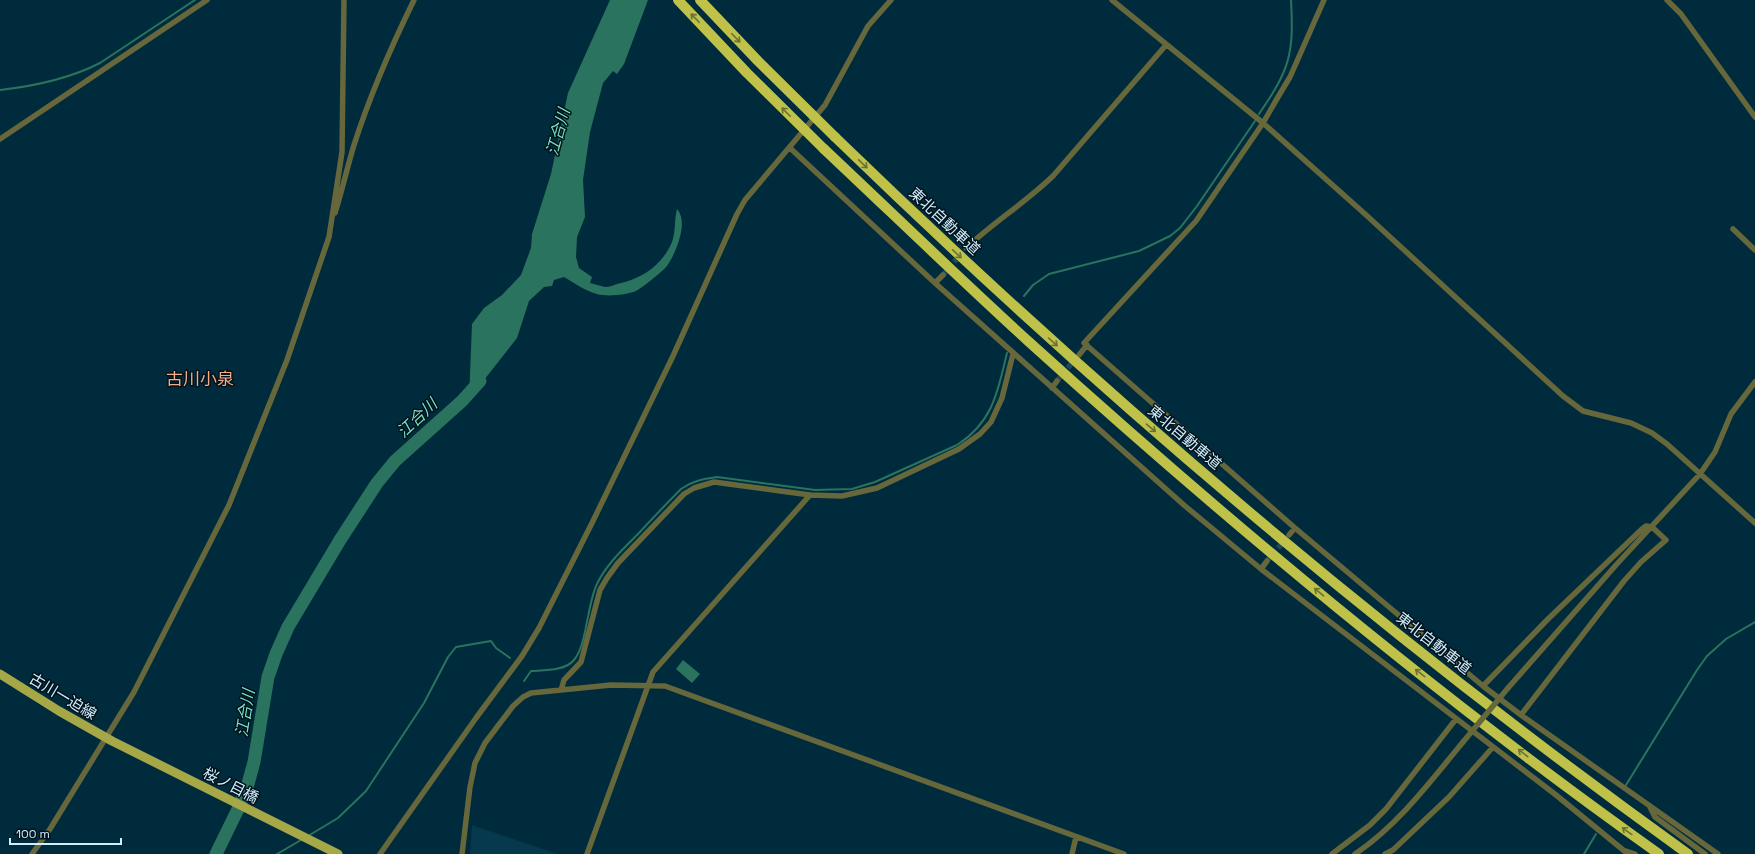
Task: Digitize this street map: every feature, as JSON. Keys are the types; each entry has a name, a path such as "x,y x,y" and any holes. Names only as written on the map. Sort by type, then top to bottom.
{"highway":[{"name":"東北自動車道","path":"678,0 747,73 824,148 1026,340 1126,429 1374,637 1526,755 1659,854"},
{"name":"東北自動車道","path":"700,0 758,62 835,137 1043,333 1137,417 1298,553 1385,623 1542,746 1688,854"}],"main road":[{"name":"古川一迫線","path":"0,674 54,708 108,739"},
{"name":"桜ノ目橋","path":"108,739 338,854"}],"street":[{"path":"0,139 207,0"},
{"path":"329,237 342,152 344,0"},
{"path":"32,854 50,829 108,739 134,692 229,505 287,360 329,237 354,145 367,109 386,61 414,0"},
{"path":"380,854 476,718 522,656 538,628 592,523 670,363 737,214 745,200 826,105 868,26 891,0"},
{"path":"1112,0 1263,123 1365,214 1563,396 1583,411 1630,423 1652,433 1667,444 1755,523"},
{"path":"1324,0 1290,77 1263,123 1196,221 1084,343 1295,528 1483,686 1521,715 1718,854"},
{"path":"1667,0 1681,14 1755,117"},
{"path":"966,248 987,228 1037,192 1053,176 1166,44"},
{"path":"790,148 1013,354 1185,506 1493,748 1556,795 1628,854"},
{"path":"1734,229 1755,250"},
{"path":"935,283 943,275"},
{"path":"1079,355 1087,346"},
{"path":"561,690 564,680 581,662 600,590 607,578 618,563 684,494 694,488 714,482 810,495 842,496 877,488 959,450 971,442 990,422 996,410 1006,385 1013,354"},
{"path":"1052,388 1057,381"},
{"path":"1355,854 1388,829 1425,788 1508,688 1616,565 1700,474 1715,452 1732,414 1755,382"},
{"path":"587,854 647,685 659,665 810,495"},
{"path":"1483,686 1548,620 1642,529 1646,526 1652,526 1666,540 1641,562 1624,581 1521,715"},
{"path":"1289,535 1295,528"},
{"path":"1262,568 1267,561"},
{"path":"462,854 470,787 475,763 485,743 513,706 531,693 611,685 666,686 1124,854"},
{"path":"1332,854 1366,829 1386,809 1456,719"},
{"path":"1386,854 1393,850 1436,811 1493,748"},
{"path":"1650,806 1655,817 1705,854"},
{"path":"1072,854 1076,837"},
{"path":"1622,849 1635,854"}],"shaded area":[{"path":"610,0 648,0 624,64 617,74 613,71 603,83 590,132 583,180 585,217 577,237 576,257 579,268 592,277 590,283 605,287 626,282 642,275 657,265 668,250 675,230 677,209 682,222 680,238 667,266 643,287 636,291 622,294 601,295 584,289 564,277 554,280 552,286 544,287 529,301 517,338 469,399 472,324 484,308 502,295 521,275 531,248 532,234 551,174 568,93"},
{"path":"683,660 700,674 692,683 676,669"},
{"path":"472,825 558,854 470,854"}],"waterway":[{"path":"0,90 52,81 88,69 100,63 195,0"},
{"path":"1259,114 1278,85 1288,60 1292,34 1291,0"},
{"path":"1024,296 1033,285 1049,274 1139,251 1170,236 1180,228 1197,206 1255,121"},
{"path":"524,681 531,671 560,668 570,664 574,660 582,645 591,602 601,577 620,552 681,489 689,484 717,477 815,490 852,489 875,482 957,445 969,436 979,426 992,405 997,393 1007,353"},
{"name":"江合川","path":"216,854 239,807 248,784 254,762 268,677 288,627 340,540 377,483 395,461 462,401 480,381"},
{"path":"1626,785 1707,656 1726,639 1755,622"},
{"path":"308,836 338,818 366,791 424,703 448,657 456,647 491,641 496,648 510,658"},
{"path":"1584,854 1596,834"},
{"path":"277,854 301,840"}],"tunnel":[{"path":"943,275 966,248"},
{"path":"1057,381 1076,358"},
{"path":"1267,561 1285,540"}],"district":[{"name":"古川小泉","path":"200,379"}]}
